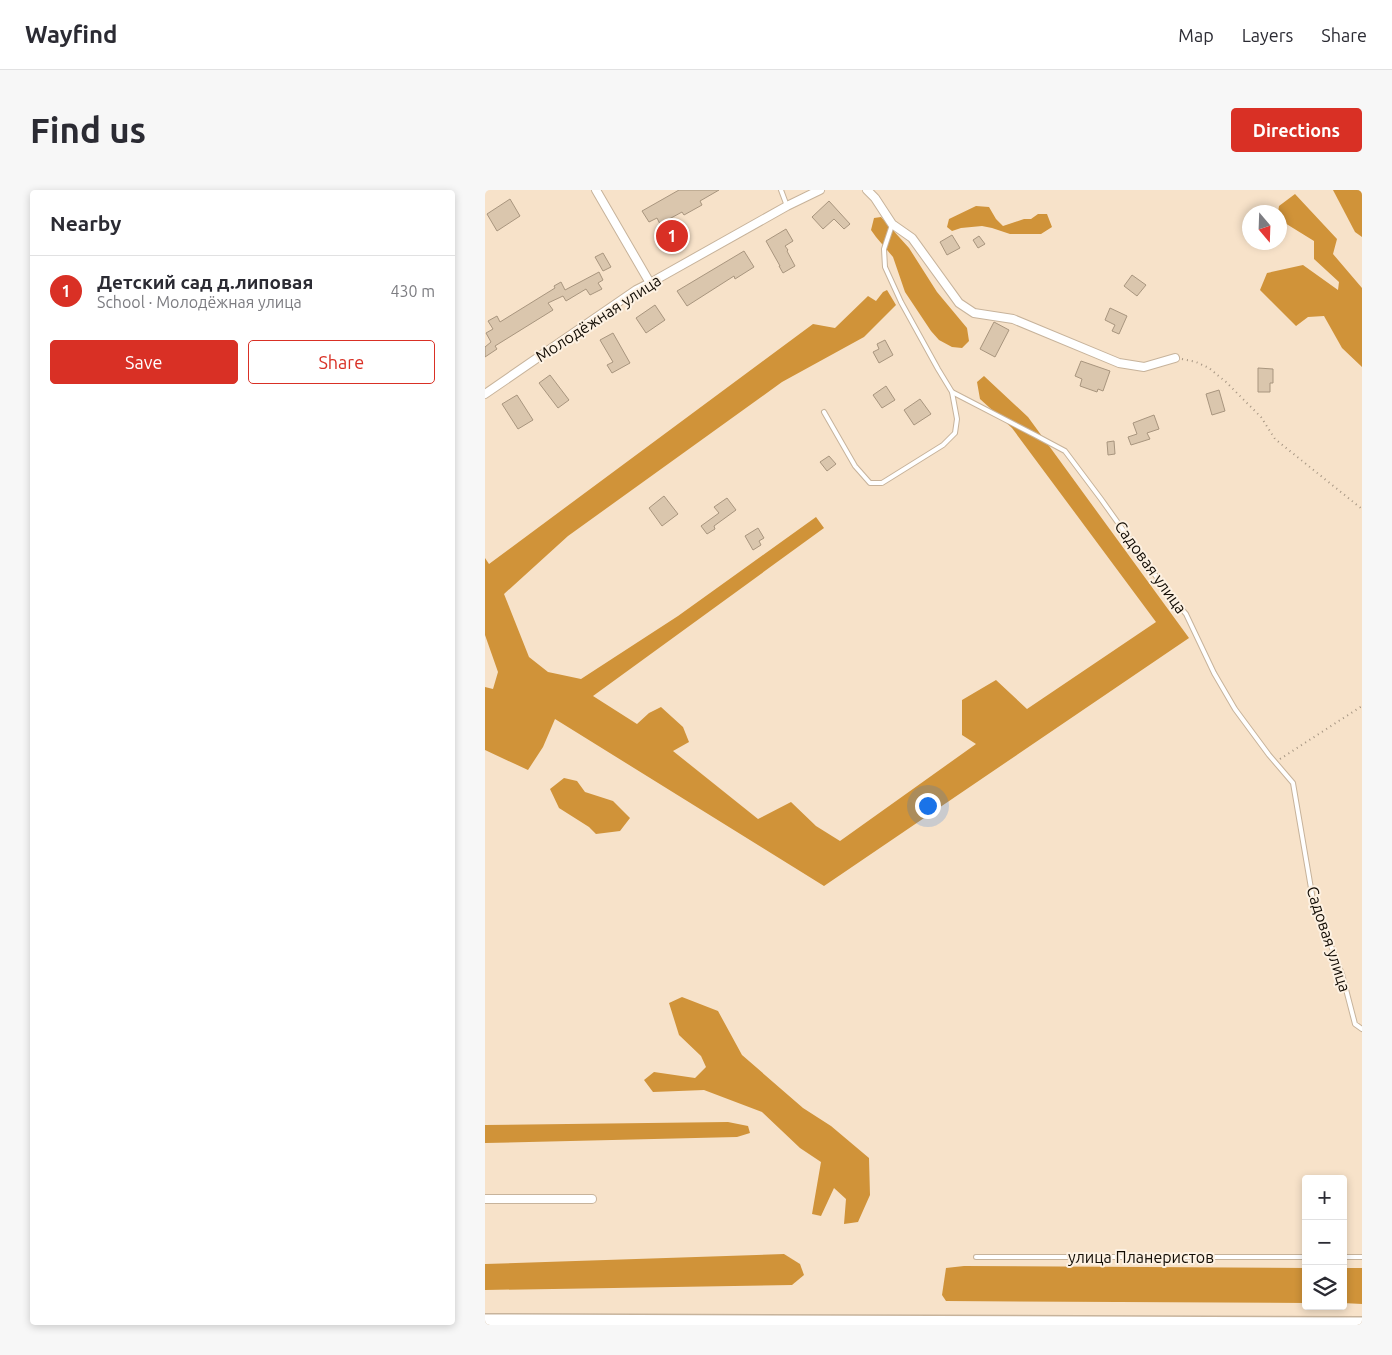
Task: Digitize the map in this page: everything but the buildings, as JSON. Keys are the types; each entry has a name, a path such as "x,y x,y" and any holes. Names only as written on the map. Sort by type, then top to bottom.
{"main road":[{"path":"485,1320 1362,1323"}],"street":[{"path":"596,190 650,283"},
{"name":"Молодёжная улица","path":"485,394 635,290 787,206 820,190"},
{"path":"867,190 875,198 892,224 912,238 959,303 974,313 1013,319 1119,363 1144,367 1175,358"},
{"path":"485,1199 592,1199"}],"lane":[{"path":"781,190 787,206"},
{"path":"824,412 855,466 869,483 882,483 943,445 955,433 957,419 952,392 901,302 885,267 884,249 892,224"},
{"name":"Садовая улица","path":"952,392 1027,430 1065,452 1101,499 1167,593 1186,614 1213,673 1235,709 1293,783 1313,900 1342,974 1355,1024 1362,1029"},
{"name":"улица Планеристов","path":"976,1258 1302,1257"},
{"path":"1347,1257 1362,1257"}],"path":[{"path":"1175,358 1196,362 1209,368 1227,382 1261,417 1275,439 1362,509"},
{"path":"1276,763 1362,706"}],"shaded area":[{"path":"1333,190 1362,190 1362,237 1355,232"},
{"path":"1295,194 1337,239 1333,254 1362,288 1362,367 1342,348 1324,316 1308,317 1296,326 1260,290 1267,273 1303,265 1338,290 1339,282 1314,259 1314,241 1287,224 1287,205 1280,205"},
{"path":"976,206 989,207 1003,226 1024,219 1031,219 1038,214 1047,214 1052,227 1041,234 1010,234 982,226 952,231 947,227 949,219"},
{"path":"881,217 909,248 937,292 967,328 969,341 962,348 952,347 939,340 905,292 893,257 871,230 874,218"},
{"path":"887,290 896,305 864,337 782,382 568,536 504,594 529,657 548,672 581,679 678,616 816,517 824,528 593,696 637,724 649,713 661,707 683,727 689,742 673,751 758,819 791,802 816,826 840,841 976,744 962,735 962,700 996,680 1027,709 1156,622 1012,428 980,399 977,382 984,376 1028,417 1189,638 824,886 555,719 543,747 528,770 485,750 485,687 493,689 498,672 485,635 485,558 489,564 813,324 835,328 868,296 876,301"},
{"path":"564,778 577,781 585,792 613,801 630,818 620,831 596,834 589,827 559,808 550,789"},
{"path":"682,997 718,1011 742,1055 803,1108 831,1126 869,1158 870,1195 858,1222 844,1224 846,1199 834,1188 821,1216 812,1214 821,1162 800,1148 762,1112 704,1090 653,1092 644,1080 654,1072 695,1078 706,1067 701,1056 679,1035 669,1003"},
{"path":"728,1122 748,1126 750,1133 737,1137 485,1143 485,1125"},
{"path":"784,1254 800,1264 804,1275 792,1285 485,1290 485,1264"},
{"path":"964,1266 1302,1268 1302,1303 946,1301 942,1295 946,1268"},
{"path":"1347,1268 1362,1268 1362,1304 1347,1303"}],"place":[{"name":"Детский сад д.липовая","path":"672,236"}]}
